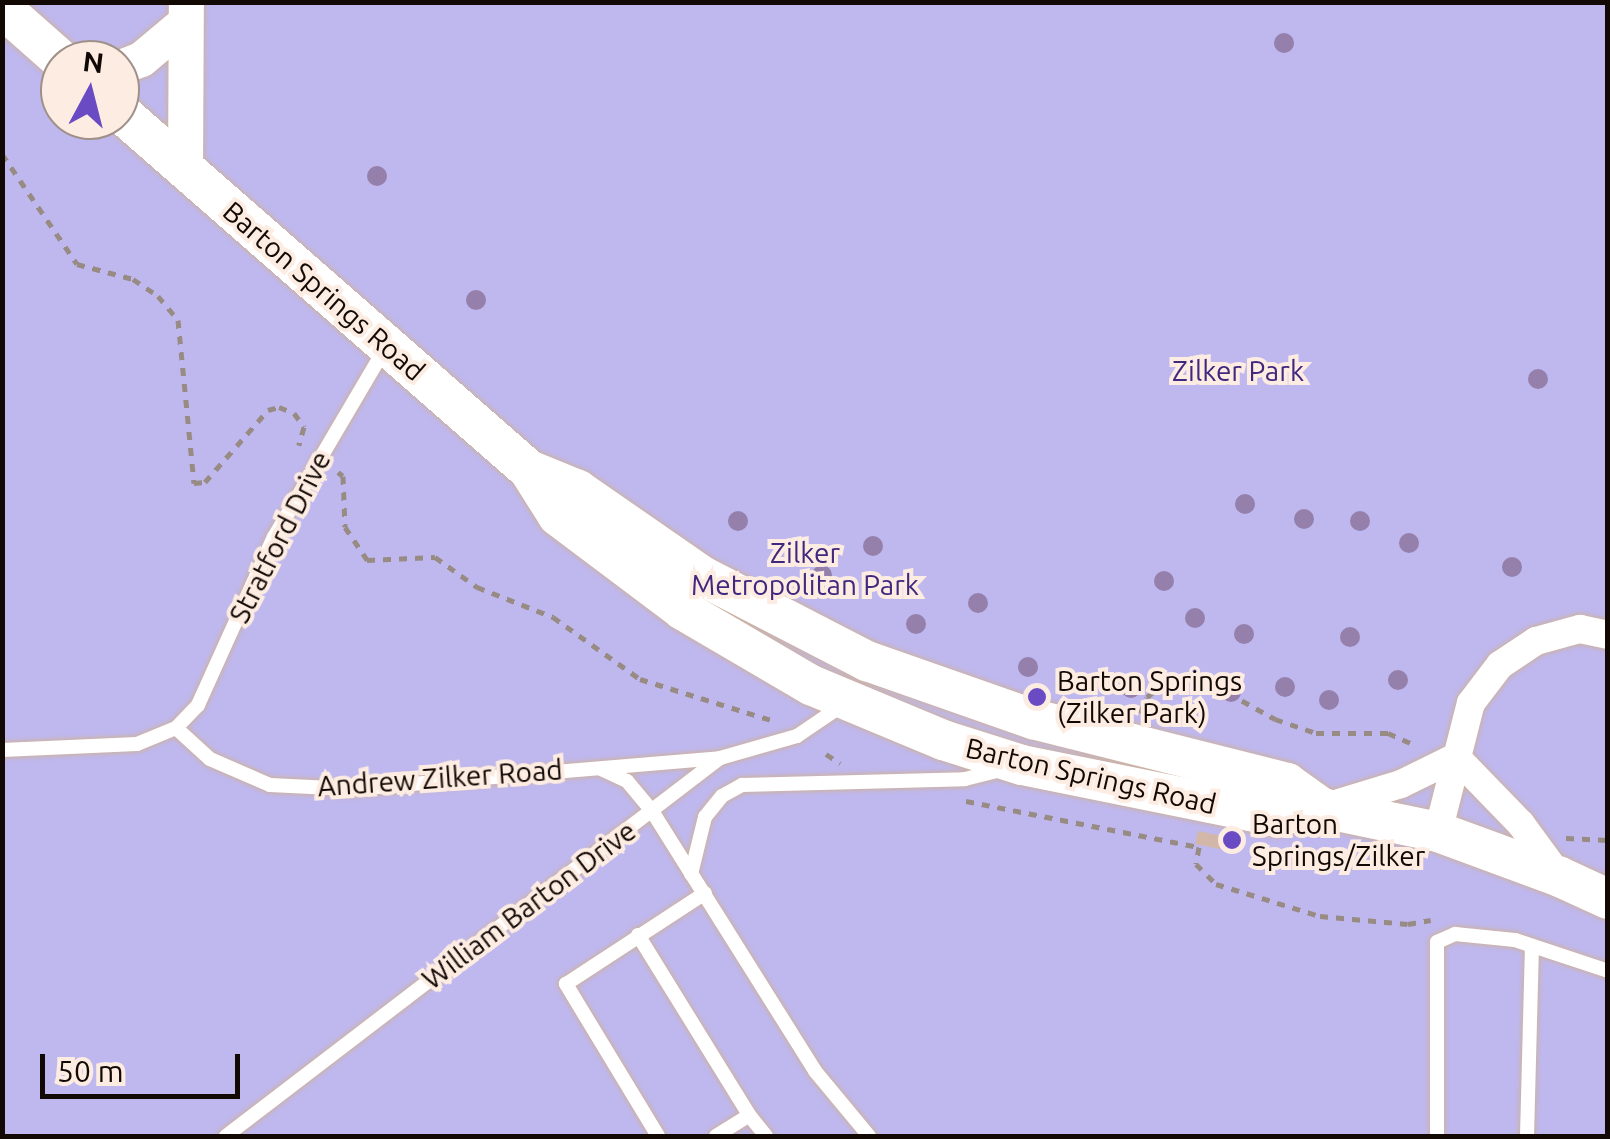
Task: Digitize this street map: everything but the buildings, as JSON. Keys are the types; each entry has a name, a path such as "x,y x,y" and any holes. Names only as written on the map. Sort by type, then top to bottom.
{"main road":[{"path":"2,8 40,42"},
{"name":"Barton Springs Road","path":"140,129 529,470 558,516 628,571 742,647 847,702 1022,765 1274,816 1322,808 1438,832 1608,899"},
{"name":"Barton Springs Road","path":"529,470 578,490 702,576 868,661 1033,720 1287,784 1322,808"},
{"path":"847,702 868,661"}],"street":[{"path":"140,60 185,12"},
{"path":"185,12 185,168"},
{"path":"1438,832 1471,703 1500,665 1536,640 1580,629 1608,635"},
{"path":"1322,808 1402,784 1456,758"},
{"path":"1456,758 1521,824 1560,877"}],"lane":[{"name":"Stratford Drive","path":"176,728 198,706 274,537 386,346"},
{"name":"William Barton Drive","path":"226,1136 720,758 796,736 847,702"},
{"path":"2,750 136,744 176,728"},
{"name":"Andrew Zilker Road","path":"176,728 210,759 270,786 352,789 720,758"},
{"path":"692,874 705,817 722,796 742,785 965,779 1022,765"},
{"name":"Andrew Zilker Road","path":"598,768 627,782 652,811 815,1071 862,1134"},
{"path":"658,1136 566,984 705,893"},
{"path":"1437,1136 1438,942 1455,934 1532,946 1608,971"},
{"path":"638,935 749,1115 766,1136"},
{"path":"1527,1136 1532,946"},
{"path":"716,1136 749,1115"}],"path":[{"path":"2,154 77,264 133,280 158,296 178,320 194,483 204,482 268,410 279,407 294,413 304,427 299,446"},
{"path":"338,472 343,476 346,527 357,552 367,560 435,556 477,587 553,617 640,679 771,720"},
{"path":"1136,726 1147,698 1160,686 1198,682 1214,685 1275,720 1316,732 1388,733 1428,750"},
{"path":"1108,829 1199,847 1196,864 1216,884 1320,916 1408,924 1436,920"},
{"path":"1584,839 1608,840"}],"green space":[{"name":"Zilker Metropolitan Park","path":"2,3 1607,3 1607,1136 3,1136"}],"place":[{"name":"Barton Springs (Zilker Park)","path":"1037,697"},
{"name":"Barton Springs/Zilker","path":"1232,840"}],"park label":[{"name":"Zilker Park","path":"1238,371"}]}
